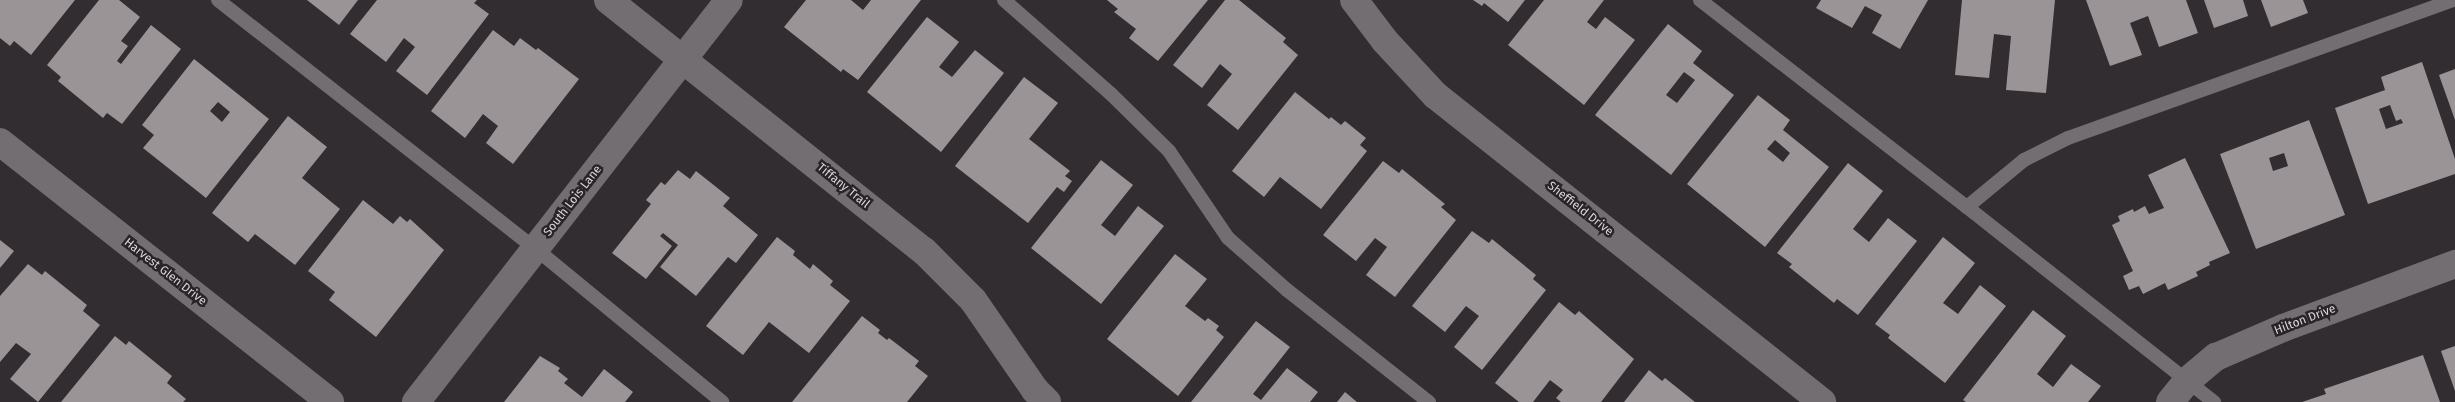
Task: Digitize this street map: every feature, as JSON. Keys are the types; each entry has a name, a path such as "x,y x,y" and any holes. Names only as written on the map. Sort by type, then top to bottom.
{"street":[{"name":"Tiffany Trail","path":"608,0 924,251 973,300 1035,390 1047,402"},
{"name":"South Lois Lane","path":"416,402 729,0"},
{"name":"Sheffield Drive","path":"1354,0 1385,41 1435,95 1822,402"},
{"name":"Harvest Glen Drive","path":"0,142 330,402"},
{"name":"Hilton Drive","path":"2170,402 2187,381 2216,357 2283,328 2455,264"}],"lane":[{"path":"218,0 536,249 722,402"},
{"path":"1004,0 1111,94 1169,151 1228,238 1286,290 1429,402"},
{"path":"1700,0 2214,402"},
{"path":"1967,207 2024,160 2068,138 2454,0"}],"building":[{"path":"0,0 75,0 31,55 14,41 10,46 0,38"},
{"path":"99,0 119,0 140,17 121,41 128,46 117,61 121,64 151,25 181,49 122,124 107,113 103,118 58,81 61,77 47,65"},
{"path":"307,0 358,0 339,25"},
{"path":"377,0 477,0 474,3 489,14 427,95 396,71 415,47 404,38 386,62 350,34"},
{"path":"806,0 851,0 863,10 871,0 921,0 858,80 843,69 841,72 784,27"},
{"path":"1107,0 1208,0 1158,61 1129,38 1136,29 1114,12 1118,9"},
{"path":"1225,0 1239,0 1286,38 1283,42 1298,55 1238,130 1207,105 1232,74 1220,64 1202,88 1173,65"},
{"path":"1473,0 1525,0 1508,22 1484,3 1482,6"},
{"path":"1544,0 1604,0 1587,22 1596,29 1605,17 1635,40 1584,105 1508,45"},
{"path":"1821,0 1928,0 1900,49 1872,33 1882,15 1865,6 1852,28 1816,8"},
{"path":"1962,0 2055,0 2046,93 2006,90 2011,36 1994,34 1989,78 1955,75"},
{"path":"2086,0 2186,0 2198,33 2159,47 2148,16 2130,23 2142,55 2110,66"},
{"path":"2204,0 2243,0 2248,16 2214,28"},
{"path":"2261,0 2303,0 2308,13 2271,27"},
{"path":"927,17 959,42 939,67 952,77 975,50 1004,73 941,152 867,92"},
{"path":"1668,24 1702,51 1693,63 1734,95 1671,175 1595,115","holes":["1684,72 1695,80 1677,103 1666,95"]},
{"path":"493,30 514,46 520,38 536,50 538,48 579,79 513,164 486,143 498,126 483,114 465,138 431,111"},
{"path":"194,59 269,119 206,198 143,148 154,135 142,125","holes":["218,102 230,112 222,122 210,111"]},
{"path":"2422,62 2455,159 2455,174 2368,204 2335,108 2385,90 2381,77","holes":["2390,105 2396,121 2401,119 2403,123 2386,129 2379,109"]},
{"path":"2455,69 2455,120 2439,75"},
{"path":"1024,77 1058,103 1029,139 1070,171 1065,176 1072,181 1064,192 1057,187 1028,223 955,166"},
{"path":"1295,92 1329,119 1331,117 1341,125 1345,121 1366,138 1360,145 1367,151 1321,209 1280,177 1264,197 1232,171"},
{"path":"1758,95 1790,120 1783,130 1829,167 1765,247 1687,184","holes":["1775,140 1790,153 1783,162 1767,149"]},
{"path":"288,116 327,147 302,178 340,209 295,265 255,234 248,242 212,213"},
{"path":"2309,120 2345,215 2256,249 2220,154","holes":["2284,153 2288,166 2273,171 2269,158"]},
{"path":"2185,158 2230,253 2209,262 2210,265 2196,272 2198,276 2168,290 2165,283 2143,294 2139,286 2129,290 2123,276 2133,271 2112,225 2120,221 2118,216 2133,209 2134,212 2145,206 2149,214 2164,208 2148,175"},
{"path":"1101,160 1133,185 1101,225 1115,236 1138,206 1164,226 1101,304 1031,248"},
{"path":"1383,161 1399,173 1402,169 1445,204 1441,207 1456,220 1395,297 1366,275 1387,247 1375,238 1356,261 1323,235"},
{"path":"1848,163 1883,191 1853,229 1869,242 1888,218 1917,241 1858,315 1837,299 1834,303 1789,267 1792,264 1777,253"},
{"path":"678,170 690,179 696,171 730,198 723,206 758,235 736,263 728,257 696,296 660,267 678,245 663,233 660,236 672,246 646,279 612,253 651,204 646,200 661,182 665,185"},
{"path":"363,200 393,224 400,216 407,222 410,219 444,250 376,337 329,300 335,292 308,271"},
{"path":"1472,231 1489,243 1492,239 1536,275 1533,279 1546,290 1482,370 1454,347 1479,316 1466,306 1445,332 1412,306"},
{"path":"777,237 795,251 793,255 810,269 813,264 833,281 830,285 850,301 809,353 769,322 743,355 706,326"},
{"path":"1943,237 1975,263 1943,303 1958,314 1980,285 2006,306 1945,383 1888,338 1890,335 1875,324"},
{"path":"0,240 14,251 0,268"},
{"path":"1175,254 1207,279 1185,306 1205,321 1208,318 1219,326 1216,330 1224,337 1178,396 1107,339"},
{"path":"28,264 42,275 45,271 87,305 83,311 100,325 38,402 10,379 31,354 16,343 0,362 0,296"},
{"path":"1559,302 1575,315 1579,311 1634,359 1601,402 1561,402 1556,398 1563,390 1550,380 1533,402 1519,402 1495,383"},
{"path":"2033,310 2066,336 2037,374 2053,387 2071,364 2101,386 2088,402 1966,402 1963,400"},
{"path":"862,316 880,330 878,333 887,340 889,338 919,361 915,366 928,376 907,402 792,402"},
{"path":"1256,321 1290,347 1253,394 1261,400 1287,368 1318,392 1310,402 1191,402"},
{"path":"115,336 126,345 129,341 172,376 167,383 186,399 183,402 61,402"},
{"path":"2455,346 2455,391 2441,351"},
{"path":"2423,355 2440,402 2302,402 2326,394 2324,389"},
{"path":"540,356 560,368 558,371 568,379 564,383 582,397 604,369 633,392 625,402 504,402"},
{"path":"1649,370 1662,381 1665,378 1695,402 1624,402"},
{"path":"1345,392 1357,402 1337,402"}]}
